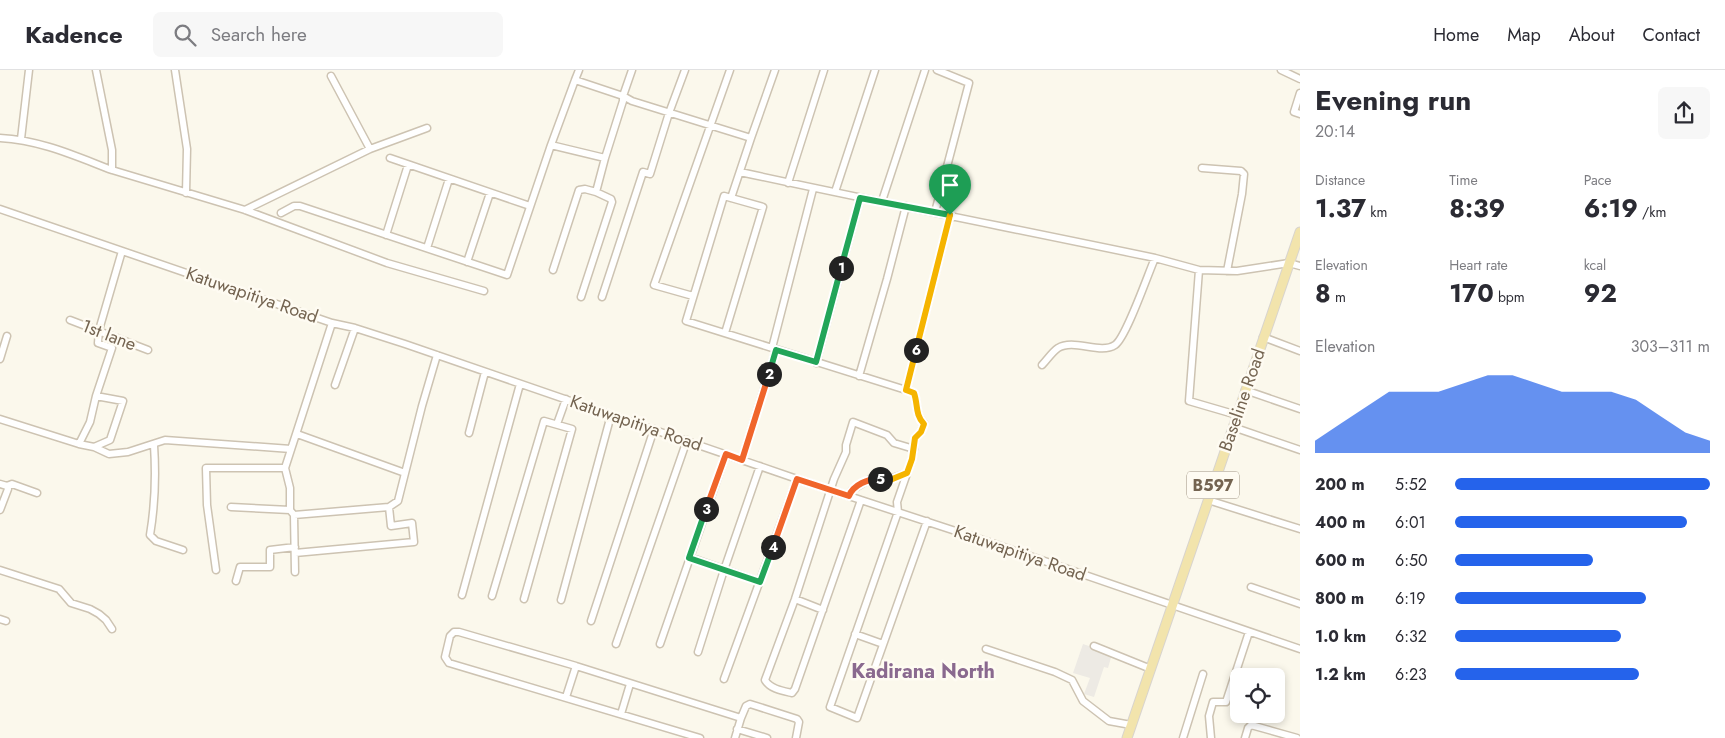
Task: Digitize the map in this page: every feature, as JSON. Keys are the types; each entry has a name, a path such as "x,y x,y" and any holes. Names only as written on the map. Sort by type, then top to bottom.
{"main road":[{"name":"Baseline Road","path":"1127,738 1300,232"}],"street":[{"path":"21,139 29,70"},
{"path":"96,70 112,150 112,170"},
{"path":"175,70 187,149 186,193"},
{"path":"281,213 294,206 300,206 507,275 551,145 579,70"},
{"path":"596,192 632,70"},
{"path":"602,297 643,172 650,174 685,70"},
{"path":"693,296 654,286 730,70"},
{"path":"731,198 775,70"},
{"path":"788,183 824,70"},
{"path":"835,192 875,70"},
{"path":"882,201 924,70"},
{"path":"935,212 969,83 937,70"},
{"path":"1281,70 1300,79"},
{"path":"331,76 370,149"},
{"path":"576,80 623,96 632,102 751,138"},
{"path":"1300,93 1294,112 1300,114"},
{"path":"245,210 370,149 427,128"},
{"path":"0,138 21,139 47,146 112,170 245,210 386,263 484,291"},
{"path":"551,145 605,158"},
{"path":"390,158 530,206"},
{"path":"386,235 408,165"},
{"path":"1202,168 1241,171 1244,174 1227,271"},
{"path":"740,172 1155,258 1199,270 1237,271 1288,263 1300,266"},
{"path":"427,248 449,179"},
{"path":"742,460 774,349 813,188"},
{"path":"553,270 579,190 585,189 596,192 611,199 612,202 581,297"},
{"path":"467,262 490,193"},
{"path":"725,333 763,207 724,196 686,321 914,393 917,401 916,411 924,424 921,432 915,438 914,449 897,502 898,512 830,707 857,718 926,522"},
{"path":"816,362 860,198"},
{"path":"859,376 906,206"},
{"name":"Katuwapitiya Road","path":"0,209 332,323 354,328 437,355 797,479 1249,632 1299,647"},
{"path":"906,390 950,215"},
{"path":"79,444 90,422 96,396 112,348 98,344 99,330 122,251"},
{"path":"1042,366 1056,349 1066,344 1108,348 1116,345 1128,324 1155,258"},
{"path":"1199,270 1188,401 1237,415"},
{"name":"1st lane","path":"70,320 148,350"},
{"path":"295,572 290,488 285,468 332,323"},
{"path":"335,385 354,328"},
{"path":"0,359 7,336"},
{"path":"1263,337 1300,351"},
{"path":"230,507 292,512 389,507 398,501 437,355"},
{"path":"469,433 485,372"},
{"path":"462,595 520,384"},
{"path":"1245,390 1300,409"},
{"path":"94,447 110,440 123,401 96,396"},
{"path":"557,424 566,399"},
{"path":"561,600 610,415"},
{"path":"0,419 94,447 109,454 128,452 165,440 291,449"},
{"path":"492,596 544,421 572,429 524,599"},
{"path":"861,500 796,689 792,694 767,684 765,680 795,599 830,490 846,452 846,445 853,422 887,435 894,443 914,449"},
{"path":"1232,427 1300,450"},
{"path":"591,622 654,429"},
{"path":"297,434 405,473"},
{"path":"616,644 687,440"},
{"path":"154,445 154,506 150,535 156,541 183,550"},
{"path":"660,644 726,454"},
{"path":"698,652 760,466"},
{"path":"216,570 207,506 206,468 285,468"},
{"path":"849,496 852,490 870,479 890,480 907,473"},
{"path":"724,679 797,479"},
{"path":"4,485 12,484 37,493"},
{"path":"0,510 8,489 4,485"},
{"path":"1208,500 1300,529"},
{"path":"236,581 240,567 270,567 270,550 414,542 412,522 390,526 389,507"},
{"path":"689,558 760,582"},
{"path":"0,570 59,589 71,603 99,614 112,629"},
{"path":"1251,587 1300,604"},
{"path":"795,599 823,610"},
{"path":"700,738 448,663 445,657 450,636 454,632 459,632 576,666 741,718"},
{"path":"1211,738 1209,716 1213,702 1226,702 1249,632"},
{"path":"855,634 883,644"},
{"path":"1094,646 1150,669"},
{"path":"986,649 1072,680 1083,701 1102,716 1109,721 1131,725"},
{"path":"566,697 576,666"},
{"path":"1183,738 1203,674"},
{"path":"621,714 630,684"},
{"path":"735,738 746,706 750,704 796,719 799,725 796,738"},
{"path":"1245,738 1248,728 1252,725 1297,738"},
{"path":"737,729 766,738"}],"shaded area":[{"path":"1083,644 1112,654 1108,668 1104,667 1094,697 1084,694 1090,678 1073,673"}],"district":[{"name":"Kadirana North","path":"923,671"}],"route":[{"path":"860,198 950,215 906,390 914,393 917,401 916,411 924,424 921,432 915,438 912,459 907,473 890,480 870,479 852,490 849,496 797,479 760,582 689,558 726,454 742,460 776,350 816,362 860,198"}]}
